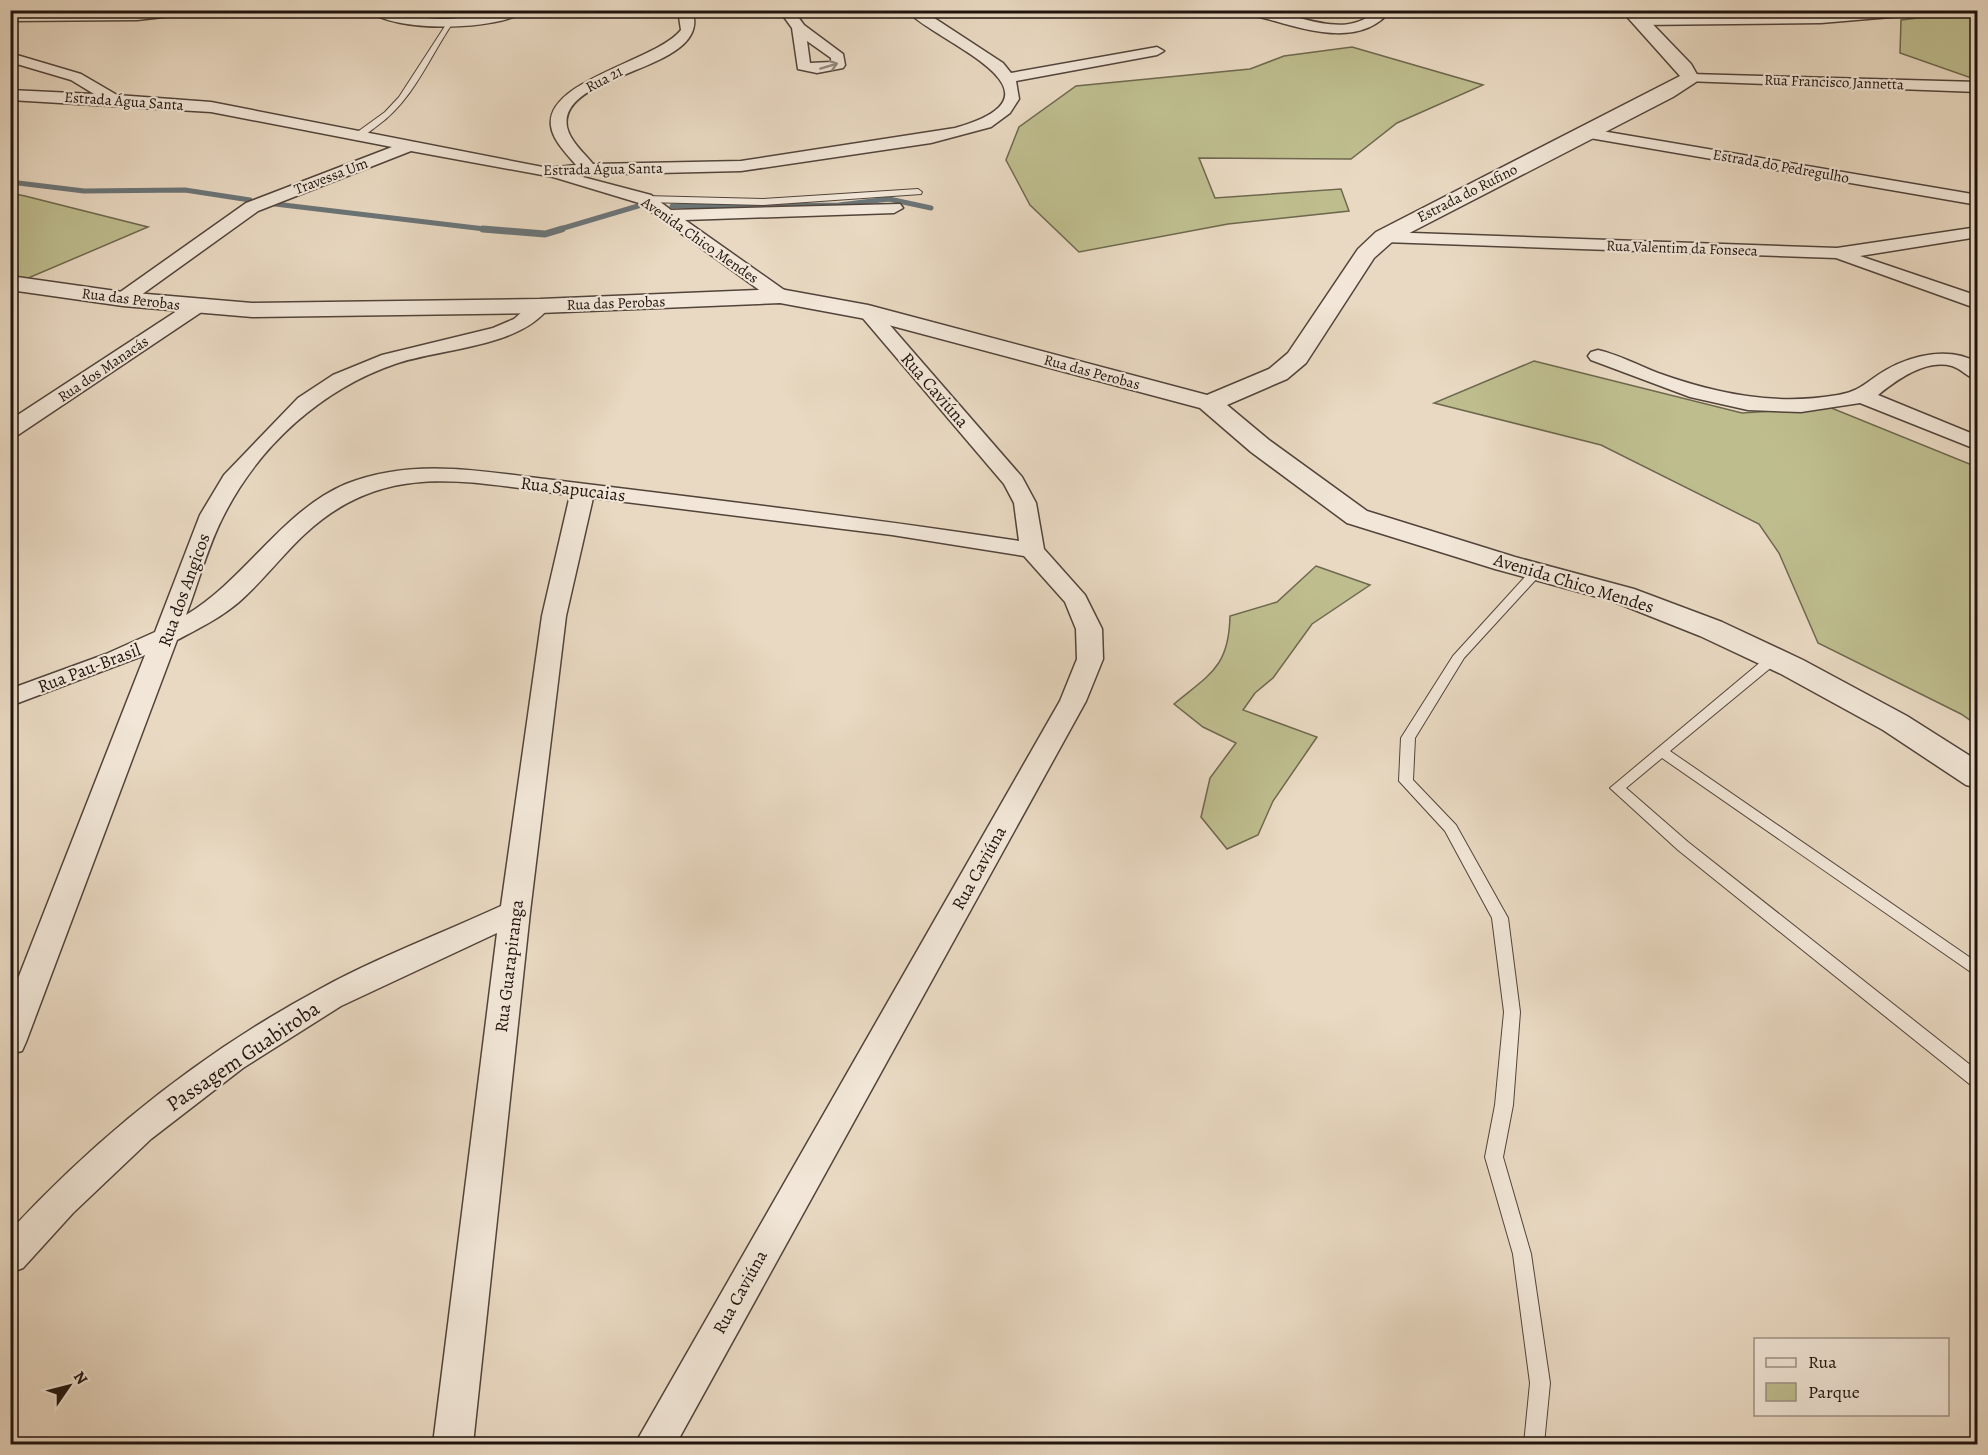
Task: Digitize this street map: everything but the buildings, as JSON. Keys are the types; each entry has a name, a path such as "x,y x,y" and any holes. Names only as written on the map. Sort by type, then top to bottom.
{"street":[{"path":"10,17 155,15 190,10"},
{"path":"374,10 398,19 449,24 520,10"},
{"name":"Rua 21","path":"587,167 562,135 558,120 565,105 584,88 673,44 687,32 690,21 686,10"},
{"path":"785,10 799,28"},
{"path":"912,10 988,57 1009,78 1157,51"},
{"path":"1251,10 1320,28 1339,29 1374,23 1385,10"},
{"path":"1634,16 1821,19 1926,10"},
{"path":"1634,16 1685,68 1690,78"},
{"path":"10,57 76,77 112,99"},
{"name":"Estrada Água Santa","path":"10,94 211,107 548,173 587,167 681,168 754,165 933,137 987,122 1004,111 1010,103 1009,78"},
{"name":"Rua Francisco Jannetta","path":"1690,78 1977,87"},
{"name":"Estrada do Rufino","path":"1209,403 1278,374 1297,358 1366,254 1384,237 1666,93 1690,78"},
{"name":"Estrada do Pedregulho","path":"1584,133 1977,200"},
{"name":"Travessa Um","path":"123,299 252,207 411,146"},
{"name":"Avenida Chico Mendes","path":"548,173 645,198 780,296"},
{"path":"669,215 894,208"},
{"name":"Rua Valentim da Fonseca","path":"1384,237 1837,253 1977,232"},
{"path":"1837,253 1947,295 1977,303"},
{"name":"Rua das Perobas","path":"10,283 196,307 326,310 540,306 780,296 868,312 1209,403"},
{"name":"Rua dos Angicos","path":"10,1042 212,515 235,475 305,402 340,380 389,358 500,332 521,322 540,306"},
{"name":"Rua dos Manacás","path":"10,430 196,307"},
{"name":"Rua Caviúna","path":"655,1444 1073,701 1090,659 1089,629 1076,600 1032,550 1025,503 1014,482 868,312"},
{"path":"1598,356 1681,389 1746,405 1802,406 1863,397 1977,444"},
{"path":"1863,397 1885,379 1926,361 1954,360 1972,368 1977,374"},
{"name":"Avenida Chico Mendes","path":"1209,403 1260,446 1357,517 1537,572 1623,595 1711,629 1773,658 1895,723 1977,777"},
{"name":"Rua Sapucaias","path":"167,637 235,594 292,532 322,506 348,491 378,480 414,474 452,474 583,490 892,528 1032,550"},
{"name":"Rua Guarapiranga","path":"453,1444 515,912 554,616 583,490"},
{"name":"Rua Pau-Brasil","path":"10,698 167,637"},
{"name":"Passagem Guabiroba","path":"10,1257 60,1202 139,1129 231,1059 330,998 515,912"}],"lane":[{"path":"359,135 383,118 404,97 434,44 449,24"},
{"path":"645,198 763,202 918,192"},
{"path":"1534,1444 1540,1383 1522,1254 1494,1157 1504,1105 1512,1012 1500,918 1451,828 1406,781 1408,738 1459,656 1537,572"},
{"path":"1773,658 1617,788 1683,846 1977,1081"},
{"path":"1661,751 1977,971"}],"green space":[{"path":"396,11 487,11 438,19"},
{"path":"1977,11 1977,80 1900,53 1901,20"},
{"path":"1352,47 1483,85 1397,123 1351,159 1199,158 1215,198 1341,189 1349,211 1228,224 1079,252 1030,205 1006,160 1019,127 1076,86 1250,69 1284,56"},
{"path":"10,193 148,227 26,279 11,276"},
{"path":"1534,361 1742,413 1829,407 1977,467 1977,725 1961,714 1818,643 1779,553 1759,524 1601,445 1434,403"},
{"path":"1316,566 1370,585 1312,624 1273,678 1255,693 1243,710 1317,737 1273,801 1258,835 1227,849 1201,817 1210,778 1236,743 1203,727 1174,704 1215,668 1226,647 1230,616 1277,602"}],"waterway":[{"path":"10,182 84,191 185,190 250,200"},
{"path":"672,206 839,205 889,199 931,208"},
{"path":"275,204 488,229"},
{"path":"557,230 638,206"},
{"path":"483,229 488,229"},
{"path":"488,229 545,234 562,229"},
{"path":"488,229 493,230"}]}
